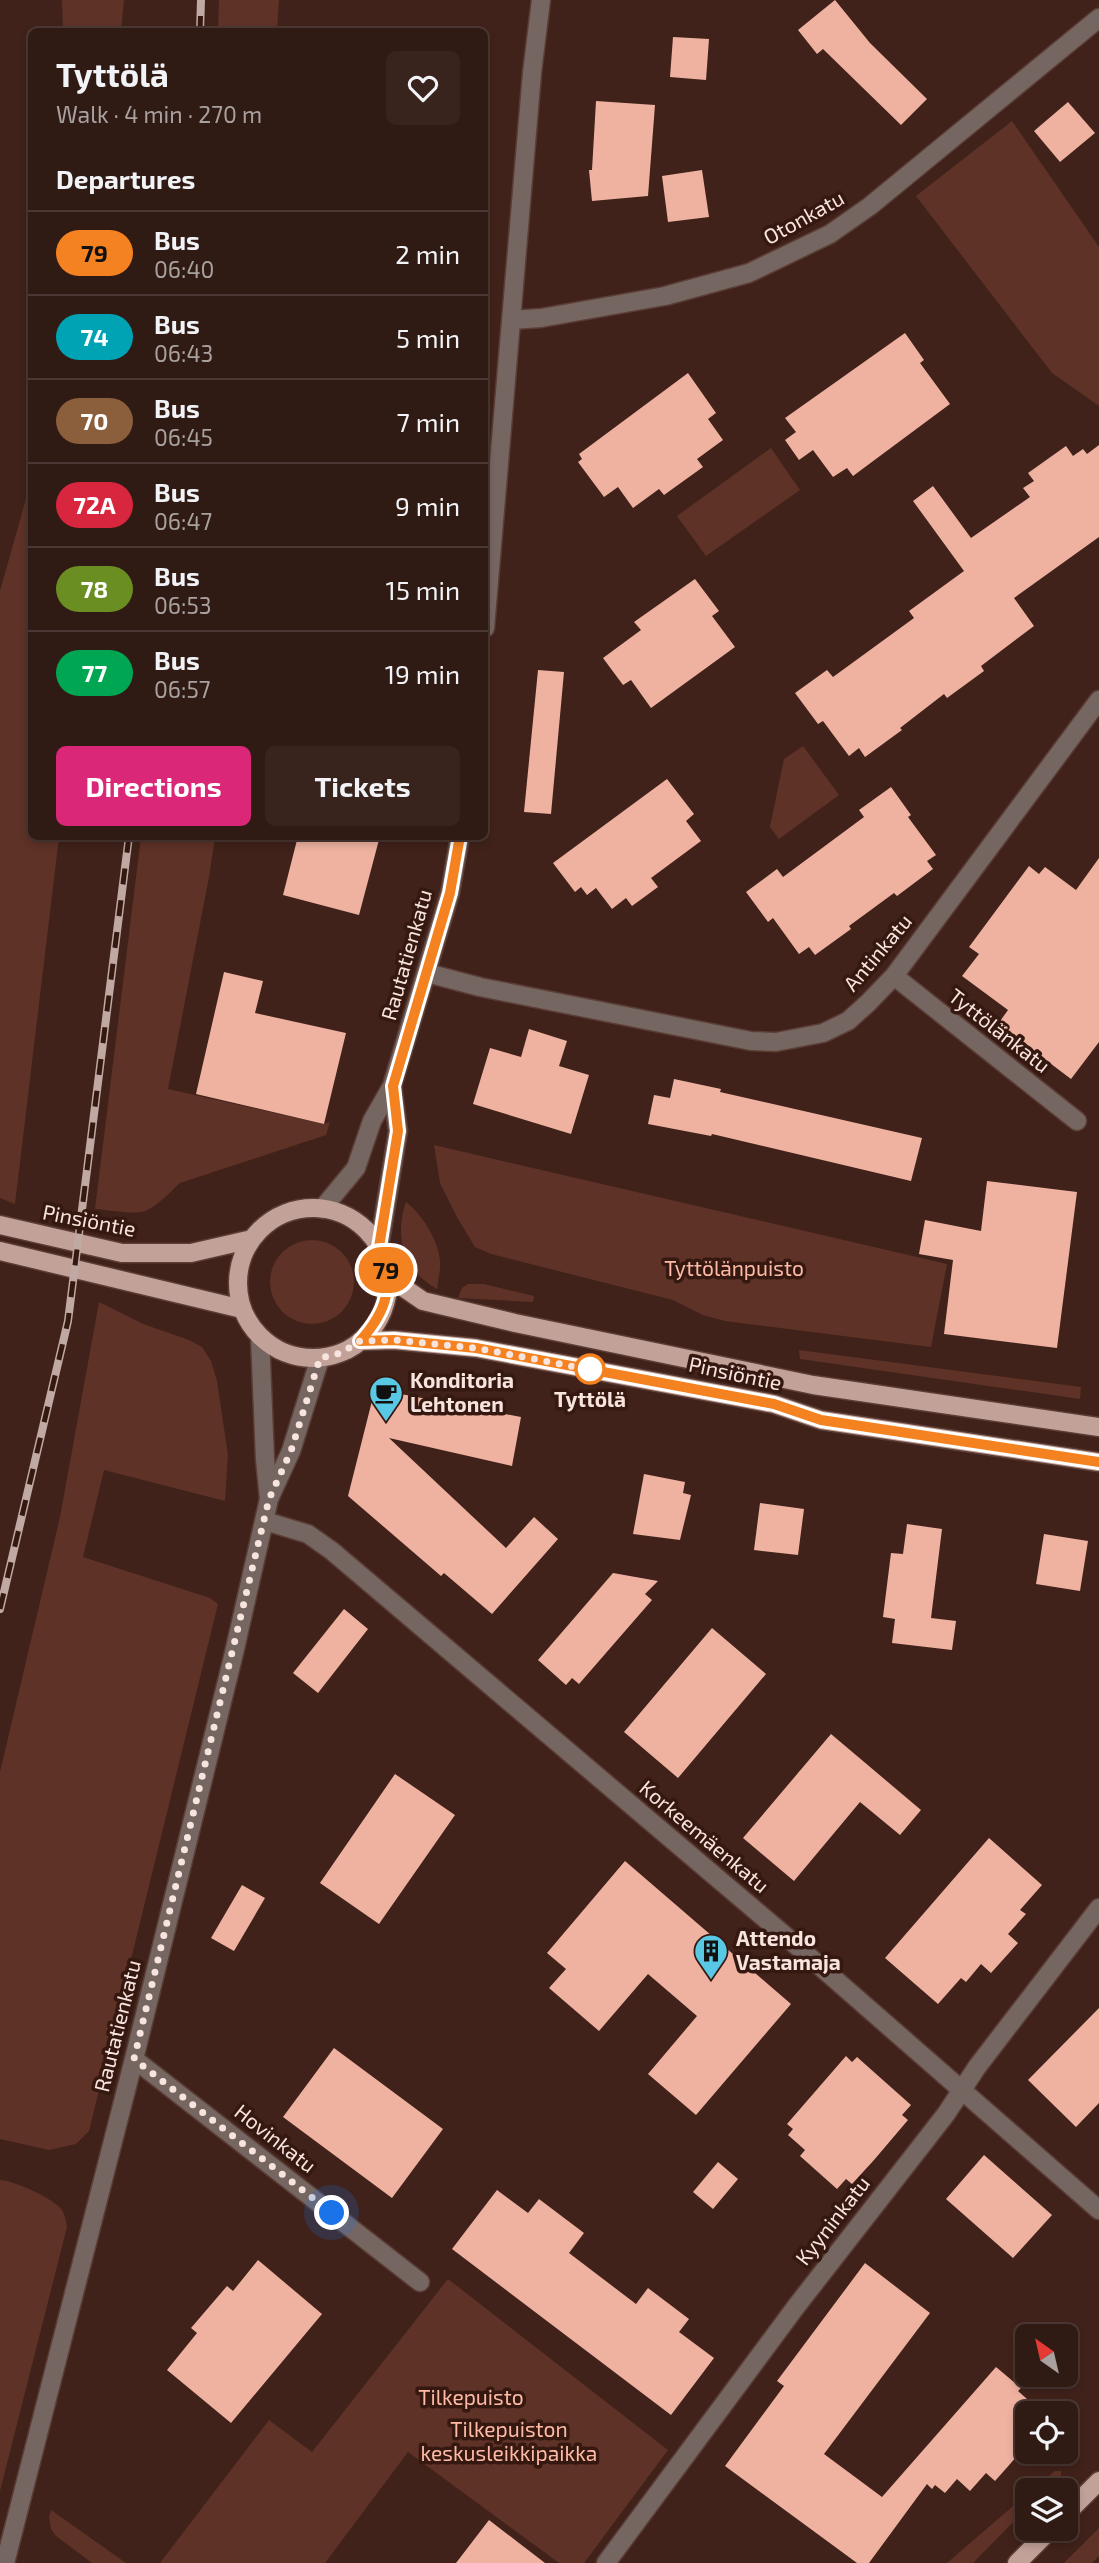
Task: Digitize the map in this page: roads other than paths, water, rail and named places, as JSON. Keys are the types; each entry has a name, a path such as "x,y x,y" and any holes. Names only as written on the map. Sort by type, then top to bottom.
{"main road":[{"path":"302,1209 322,1209 345,1215 364,1228 379,1247 386,1265 388,1285 385,1304 375,1325 360,1341 341,1353 320,1358 298,1357 278,1350 260,1337 249,1324 242,1309 237,1285 241,1261 252,1239 266,1224 283,1214 302,1209"},
{"name":"Pinsiöntie","path":"0,1225 122,1253 191,1252 252,1239"},
{"path":"0,1251 242,1309"},
{"name":"Pinsiöntie","path":"386,1265 394,1281 423,1300 515,1323 813,1385 1099,1427"},
{"name":"Pinsiöntie","path":"360,1341 394,1340 476,1348 774,1404 821,1420 1099,1462"},
{"path":"1078,2502 1099,2481"},
{"path":"1017,2563 1040,2541"}],"street":[{"path":"488,591 532,73 541,0"},
{"name":"Otonkatu","path":"510,320 541,318 665,296 749,273 830,234 870,206 1099,18"},
{"name":"Antinkatu","path":"427,973 480,987 751,1041 776,1042 824,1033 848,1021 894,976 1099,700"},
{"name":"Rautatienkatu","path":"322,1209 356,1168 372,1121 393,1086 450,893 459,840"},
{"name":"Tyttölänkatu","path":"894,976 1077,1121"},
{"name":"Rautatienkatu","path":"379,1247 398,1131 393,1086"},
{"name":"Rautatienkatu","path":"260,1337 269,1499"},
{"name":"Rautatienkatu","path":"5,2563 134,2059 269,1499 291,1451 320,1358"},
{"name":"Korkeemäenkatu","path":"265,1521 308,1534 332,1551 782,1933 1099,2210"},
{"name":"Kyyninkatu","path":"606,2563 795,2308 946,2114 1099,1908"},
{"name":"Hovinkatu","path":"134,2059 420,2282"}],"railway":[{"path":"200,28 201,0"},
{"path":"0,1609 68,1321 128,840"}],"place":[{"name":"Tyttölä","path":"590,1369"},
{"name":"Konditoria Lehtonen","path":"386,1423"},
{"name":"Attendo Vastamaja","path":"711,1981"}],"park label":[{"name":"Tyttölänpuisto","path":"734,1269"},
{"name":"Tilkepuisto","path":"471,2398"},
{"name":"Tilkepuiston keskusleikkipaikka","path":"509,2442"}]}
